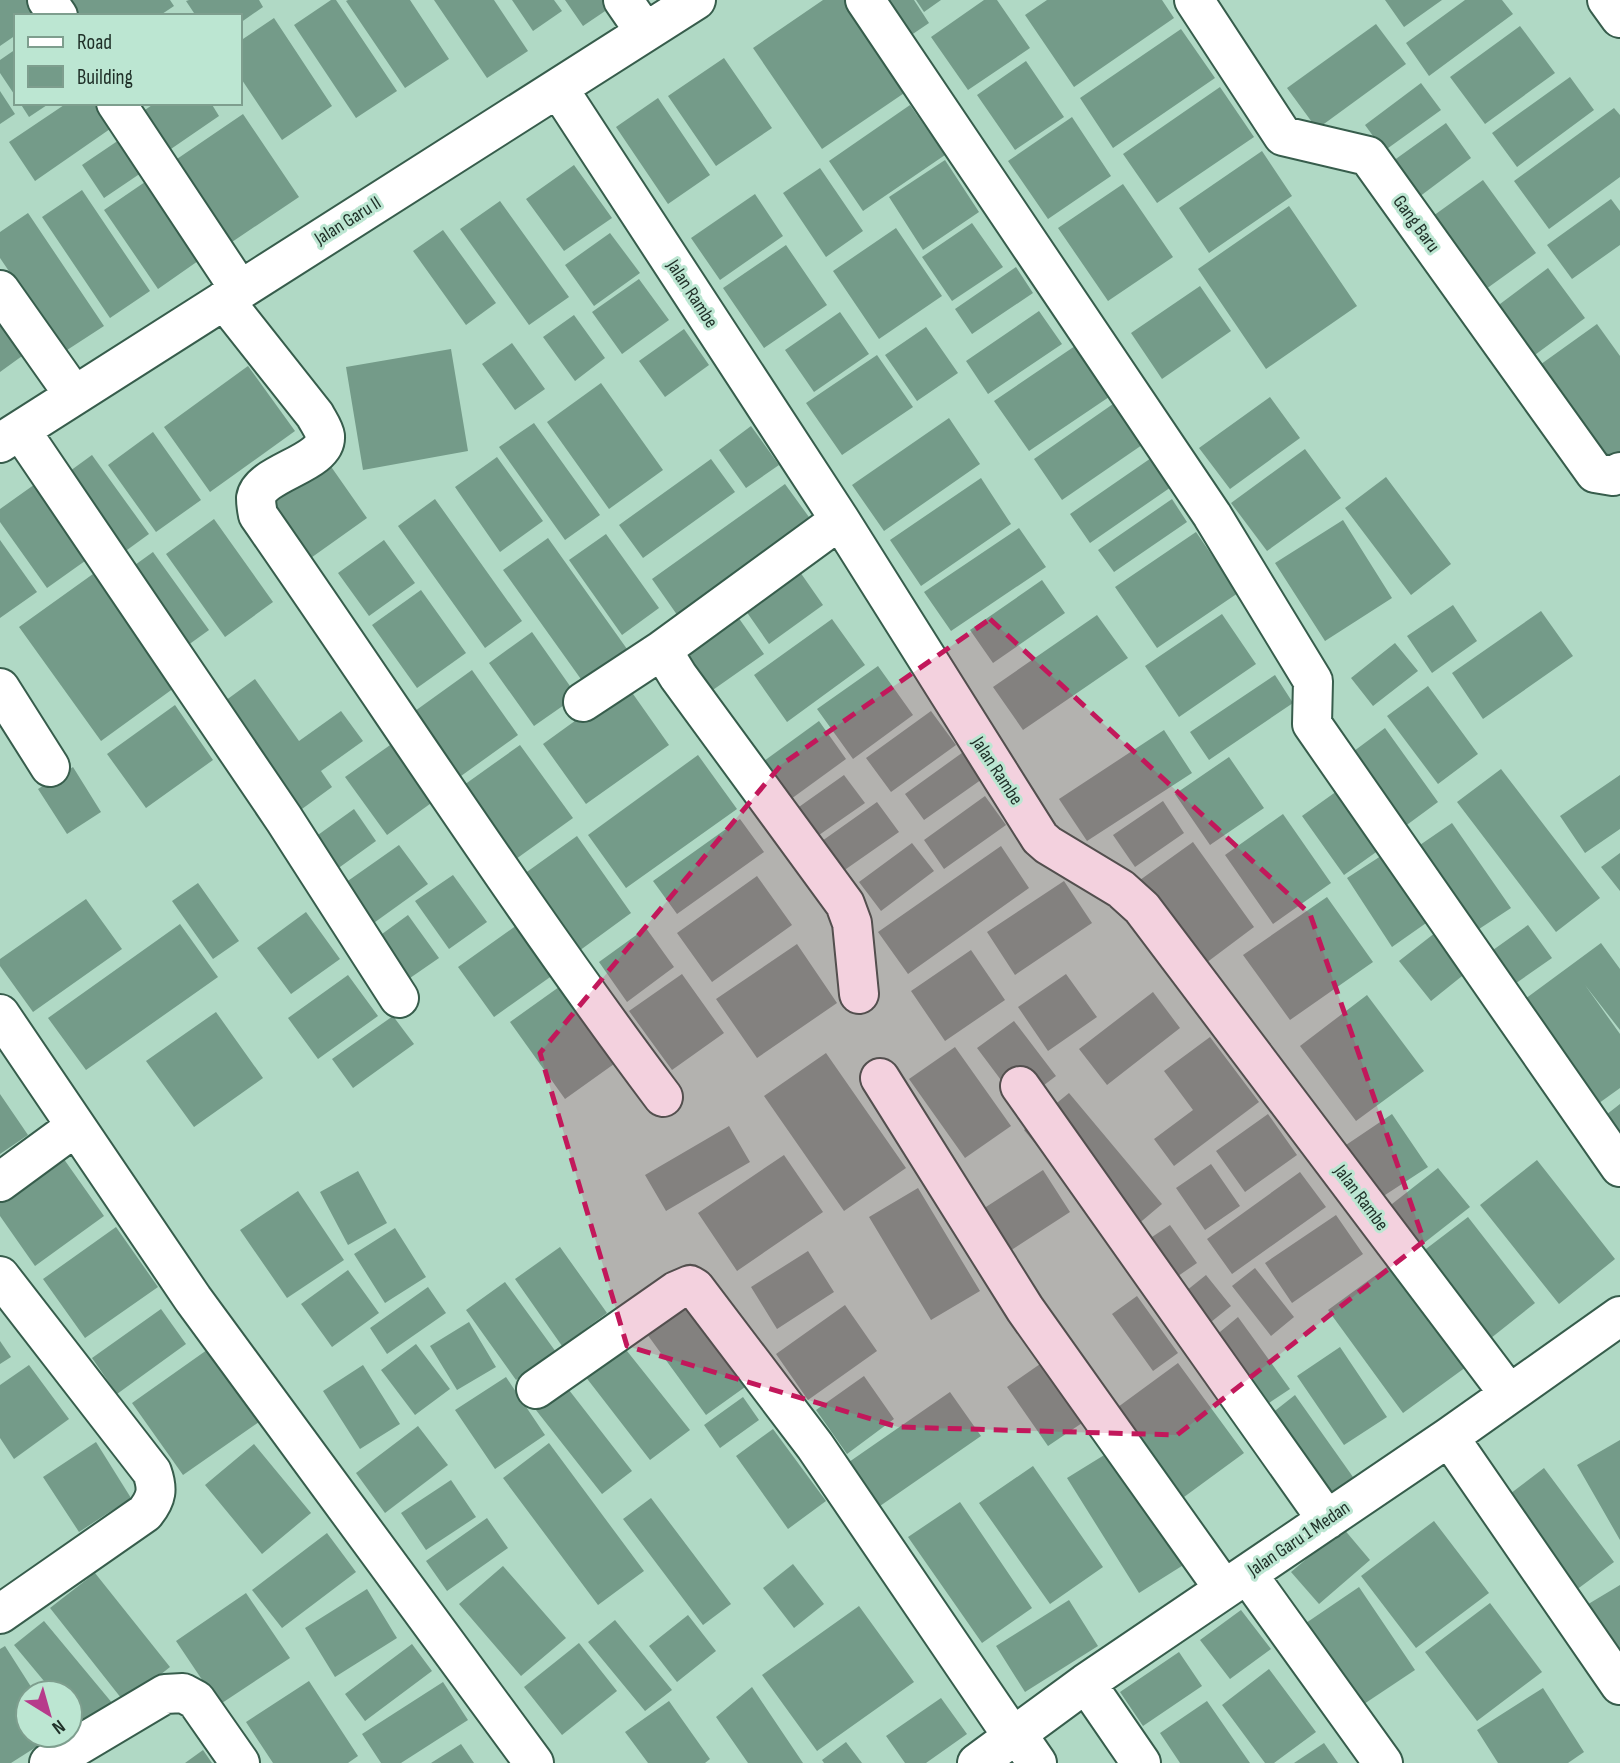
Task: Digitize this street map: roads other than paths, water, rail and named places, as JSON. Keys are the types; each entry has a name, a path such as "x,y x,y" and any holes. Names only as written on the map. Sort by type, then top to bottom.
{"street":[{"path":"623,0 645,32"},
{"name":"Jalan Garu II","path":"10,437 696,0"},
{"path":"865,0 1212,515 1313,681 1312,724 1620,1167"},
{"name":"Gang Baru","path":"1194,0 1283,136 1368,156 1595,473 1614,476 1620,472"},
{"path":"1607,0 1620,18"},
{"name":"Jalan Rambe","path":"558,88 840,520 1040,838 1121,889 1142,908 1509,1394"},
{"path":"117,105 232,295 315,415 325,436 322,445 311,456 264,485 256,498 258,515 513,889 663,1097"},
{"path":"0,290 74,395"},
{"path":"10,437 276,808 399,998"},
{"path":"583,702 662,650 840,520"},
{"path":"662,650 678,676 845,904 852,923 859,994"},
{"path":"0,688 50,767"},
{"path":"0,1014 193,1299 534,1763"},
{"path":"880,1078 1025,1309 1236,1582 1383,1763"},
{"path":"1020,1086 1327,1520"},
{"path":"0,1182 75,1127"},
{"path":"0,1276 152,1472 158,1488 153,1503 145,1513 0,1614"},
{"path":"536,1389 683,1287 690,1285 695,1288 815,1446 1022,1745"},
{"name":"Jalan Garu 1 Medan","path":"977,1763 1022,1745 1086,1683 1449,1437 1620,1316"},
{"path":"1449,1437 1620,1685"},
{"path":"1086,1683 1141,1763"},
{"path":"49,1763 165,1694 183,1693 196,1700 240,1763"}]}
